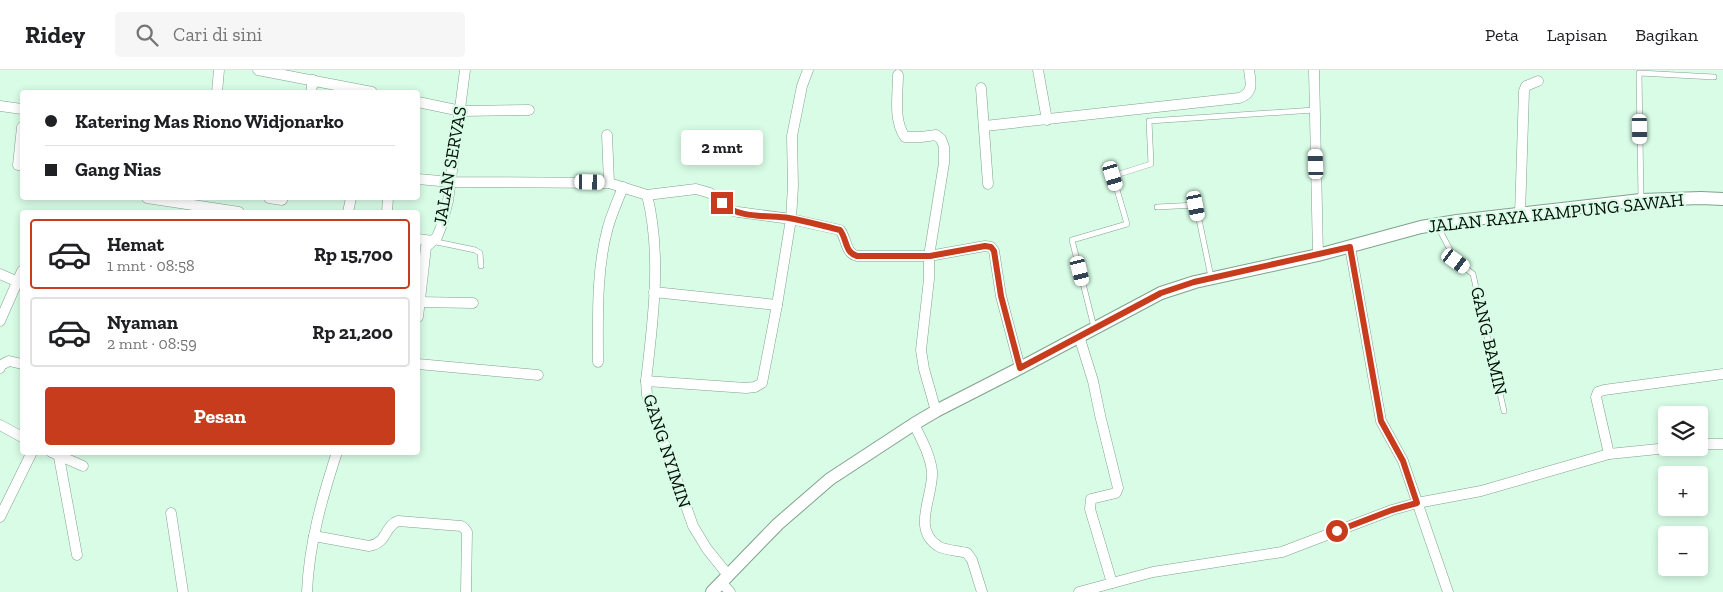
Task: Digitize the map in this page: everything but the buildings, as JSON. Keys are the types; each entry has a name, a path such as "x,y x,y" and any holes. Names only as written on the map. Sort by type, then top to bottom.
{"street":[{"path":"217,90 219,70"},
{"path":"258,70 362,90"},
{"name":"JALAN SERVAS","path":"420,279 426,247 437,237 441,227 451,182 465,70"},
{"path":"646,381 746,388 762,383 791,219 793,186 792,136 802,86 808,70"},
{"path":"1038,70 1047,120"},
{"path":"985,126 1239,98 1246,96 1250,90 1249,70"},
{"path":"1314,70 1318,255"},
{"path":"898,75 900,130 905,137 921,138 936,135 942,139 944,146 944,163 930,256 921,350 924,369 936,411"},
{"path":"311,90 313,80"},
{"path":"1520,214 1524,91 1526,86 1538,81"},
{"path":"981,88 988,184"},
{"path":"420,102 461,111 528,110"},
{"path":"0,106 20,109"},
{"path":"607,135 609,183"},
{"path":"20,146 18,165 20,166"},
{"path":"420,179 451,182 609,183 647,195 696,189 710,193 729,210 791,219 840,230 844,236 848,251 852,255 857,256 930,256 985,246 991,247 994,251 1001,296 1020,368"},
{"path":"598,362 599,286 608,228 623,187"},
{"name":"GANG NYIMIN","path":"647,195 654,232 654,292 646,381 647,395 693,526 726,583"},
{"name":"JALAN RAYA KAMPUNG SAWAH","path":"712,592 726,583 778,524 830,479 936,411 1161,293 1436,224 1641,200 1723,199"},
{"path":"161,200 227,210"},
{"path":"420,238 432,240"},
{"path":"1350,247 1381,421 1403,461 1448,592"},
{"path":"0,274 18,282"},
{"path":"0,321 20,276"},
{"path":"654,292 777,305"},
{"path":"420,302 473,303"},
{"path":"1079,336 1093,381 1118,488 1116,493 1091,499 1090,509 1112,583"},
{"path":"0,368 1,365 9,361 20,364"},
{"path":"420,364 538,375"},
{"path":"1609,454 1596,397 1598,392 1723,374"},
{"path":"914,424 927,452 932,471 931,488 924,516 927,536 938,547 967,553 972,560 982,592"},
{"path":"0,426 20,436"},
{"path":"1708,444 1723,444"},
{"path":"1079,592 1153,572 1282,552 1392,510 1417,503 1481,491 1609,454 1658,449"},
{"path":"0,517 31,455"},
{"path":"55,455 83,466"},
{"path":"55,455 77,555"},
{"path":"307,592 314,536 336,455"},
{"path":"171,513 183,592"},
{"path":"314,536 370,546 376,545 382,540 392,523 398,521 460,526 467,532 466,592"}],"lane":[{"path":"1641,200 1639,71 1714,77"},
{"path":"1094,328 1072,240 1127,224 1113,176 1151,164 1149,122 1314,110"},
{"path":"1157,207 1196,206 1212,279"},
{"name":"GANG BAMIN","path":"1436,224 1456,261 1473,274 1504,411"},
{"path":"432,240 475,250 480,253 482,266"}],"route":[{"path":"722,203 729,210 791,219 840,230 844,236 848,251 852,255 857,256 930,256 985,246 991,247 994,251 1001,296 1020,368 1161,293 1177,287 1350,247 1381,421 1403,461 1417,503 1392,510 1337,531"}]}
